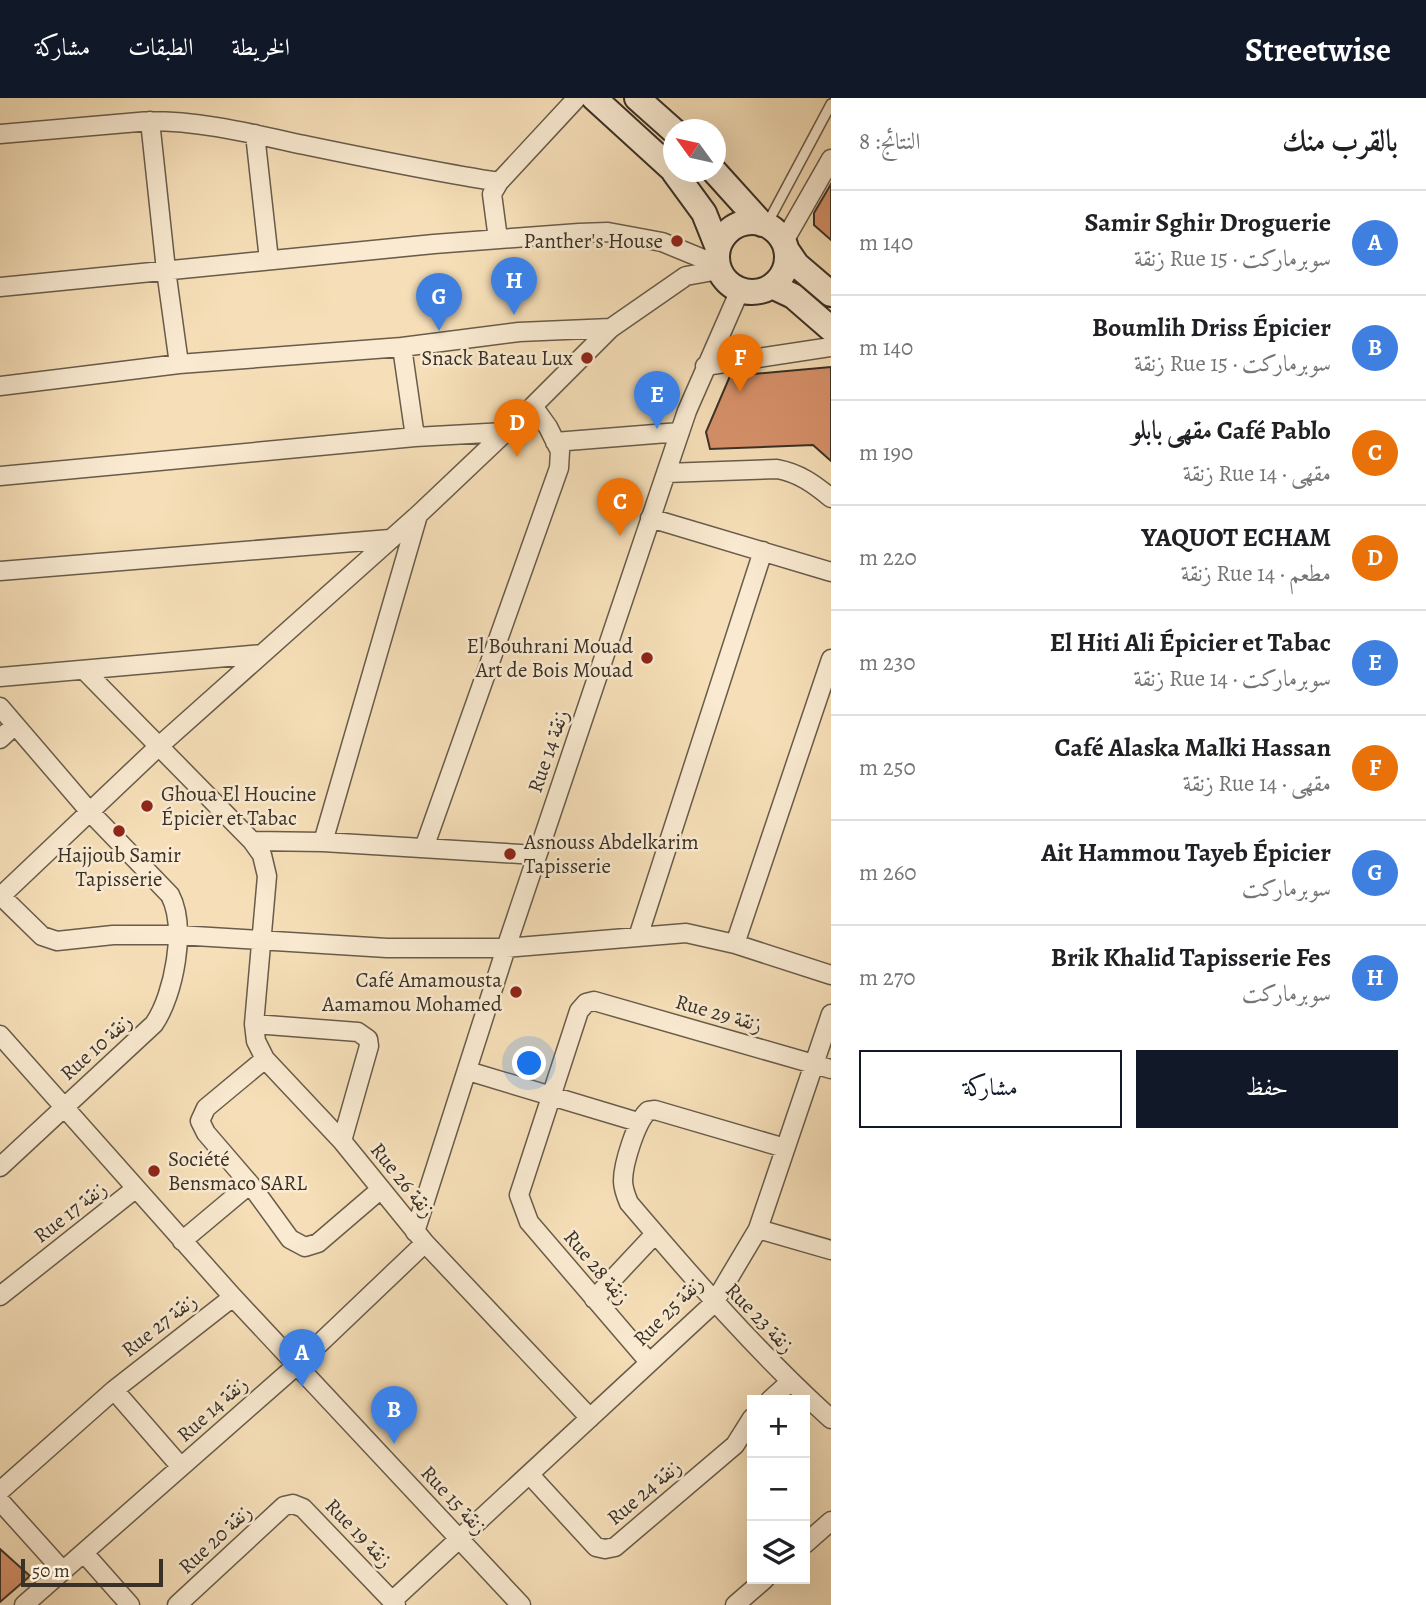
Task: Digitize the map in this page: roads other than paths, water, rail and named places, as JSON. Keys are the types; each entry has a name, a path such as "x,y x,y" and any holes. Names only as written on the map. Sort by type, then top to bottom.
{"main road":[{"path":"594,98 663,161"},
{"path":"637,98 663,121"},
{"path":"682,182 704,213 718,261 724,280 740,290 760,291 772,286 783,272 787,260 774,235 749,222 740,225 723,238 718,261"},
{"path":"724,182 774,235 797,265 831,295"},
{"path":"772,286 793,296 831,329"}],"street":[{"path":"498,239 492,194 499,182 577,98"},
{"path":"150,121 179,364"},
{"path":"0,134 173,121 255,134 425,170 499,182"},
{"path":"255,134 269,260"},
{"path":"774,235 831,159"},
{"path":"0,286 498,239 608,232 662,242 718,261"},
{"path":"718,261 686,276 611,328 418,514 158,747 1,896 42,936 57,941 113,935 178,935 387,948 506,948 686,933 735,944 831,975"},
{"name":"Rue 14 زنقة","path":"24,1605 297,1365 420,1237 506,948 650,518 705,366 740,290"},
{"path":"0,386 179,364 402,347 520,332 611,328"},
{"path":"402,347 415,437"},
{"path":"705,366 831,347"},
{"path":"424,848 558,467 560,451 533,406"},
{"path":"0,476 415,437 505,432"},
{"path":"555,442 680,432"},
{"path":"666,473 777,469 804,478 831,498"},
{"path":"323,842 418,514"},
{"path":"650,518 831,572"},
{"path":"0,570 390,539"},
{"path":"638,937 764,551"},
{"path":"0,677 262,654"},
{"path":"735,944 831,659"},
{"path":"84,670 252,841 323,842 537,855"},
{"name":"Rue 10 زنقة","path":"0,707 90,812 170,895 174,904 178,935 168,997 155,1024 0,1167"},
{"path":"0,739 15,725"},
{"name":"Rue 26 زنقة","path":"252,841 262,855 267,876 254,1024 257,1041 265,1059 342,1141 420,1237 590,1418"},
{"name":"Rue 29 زنقة","path":"553,1096 579,1011 586,1003 594,1001 823,1067"},
{"name":"Rue 25 زنقة","path":"460,1540 714,1303 758,1229 785,1148 823,1067 831,1014"},
{"path":"254,1024 358,1032 368,1038 369,1046 342,1141"},
{"path":"0,1035 62,1108 297,1365"},
{"path":"265,1059 206,1108 200,1121 206,1133 250,1184 290,1239 305,1247 318,1243 381,1189"},
{"path":"468,1071 638,1122 648,1111 655,1110 785,1148"},
{"name":"Rue 28 زنقة","path":"553,1096 519,1195 529,1222 649,1362"},
{"name":"Rue 23 زنقة","path":"638,1122 623,1178 629,1203 714,1303 790,1382 831,1419"},
{"path":"182,1241 250,1184"},
{"name":"Rue 17 زنقة","path":"4,1286 135,1189"},
{"path":"758,1229 831,1250"},
{"path":"594,1299 655,1234"},
{"name":"Rue 27 زنقة","path":"0,1491 114,1390 233,1297"},
{"name":"Rue 15 زنقة","path":"297,1365 521,1605"},
{"path":"776,1395 790,1382"},
{"path":"114,1390 181,1467"},
{"name":"Rue 24 زنقة","path":"530,1475 596,1547 615,1547 735,1445 747,1426"},
{"path":"0,1501 63,1571"},
{"name":"Rue 19 زنقة","path":"284,1506 293,1504 303,1508 394,1603"},
{"name":"Rue 20 زنقة","path":"177,1605 284,1506"},
{"path":"810,1540 831,1521"},
{"path":"394,1603 460,1540"},
{"path":"84,1553 130,1605"},
{"path":"735,1605 759,1584"}],"lane":[{"path":"774,235 831,104"}],"place":[{"name":"Panther's House","path":"677,241"},
{"name":"Brik Khalid Tapisserie Fes","path":"514,315"},
{"name":"Ait Hammou Tayeb Épicier","path":"439,331"},
{"name":"Snack Bateau Lux","path":"587,358"},
{"name":"Café Alaska Malki Hassan","path":"740,392"},
{"name":"El Hiti Ali Épicier et Tabac","path":"657,429"},
{"name":"YAQUOT ECHAM","path":"517,457"},
{"name":"Café Pablo مقهى بابلو","path":"620,536"},
{"name":"El Bouhrani Mouad Art de Bois Mouad","path":"647,658"},
{"name":"Ghoua El Houcine Épicier et Tabac","path":"147,806"},
{"name":"Hajjoub Samir Tapisserie","path":"119,831"},
{"name":"Asnouss Abdelkarim Tapisserie","path":"510,854"},
{"name":"Café Amamousta Aamamou Mohamed","path":"516,992"},
{"name":"Société Bensmaco SARL","path":"154,1171"},
{"name":"Samir Sghir Droguerie","path":"302,1387"},
{"name":"Boumlih Driss Épicier","path":"394,1444"}]}
